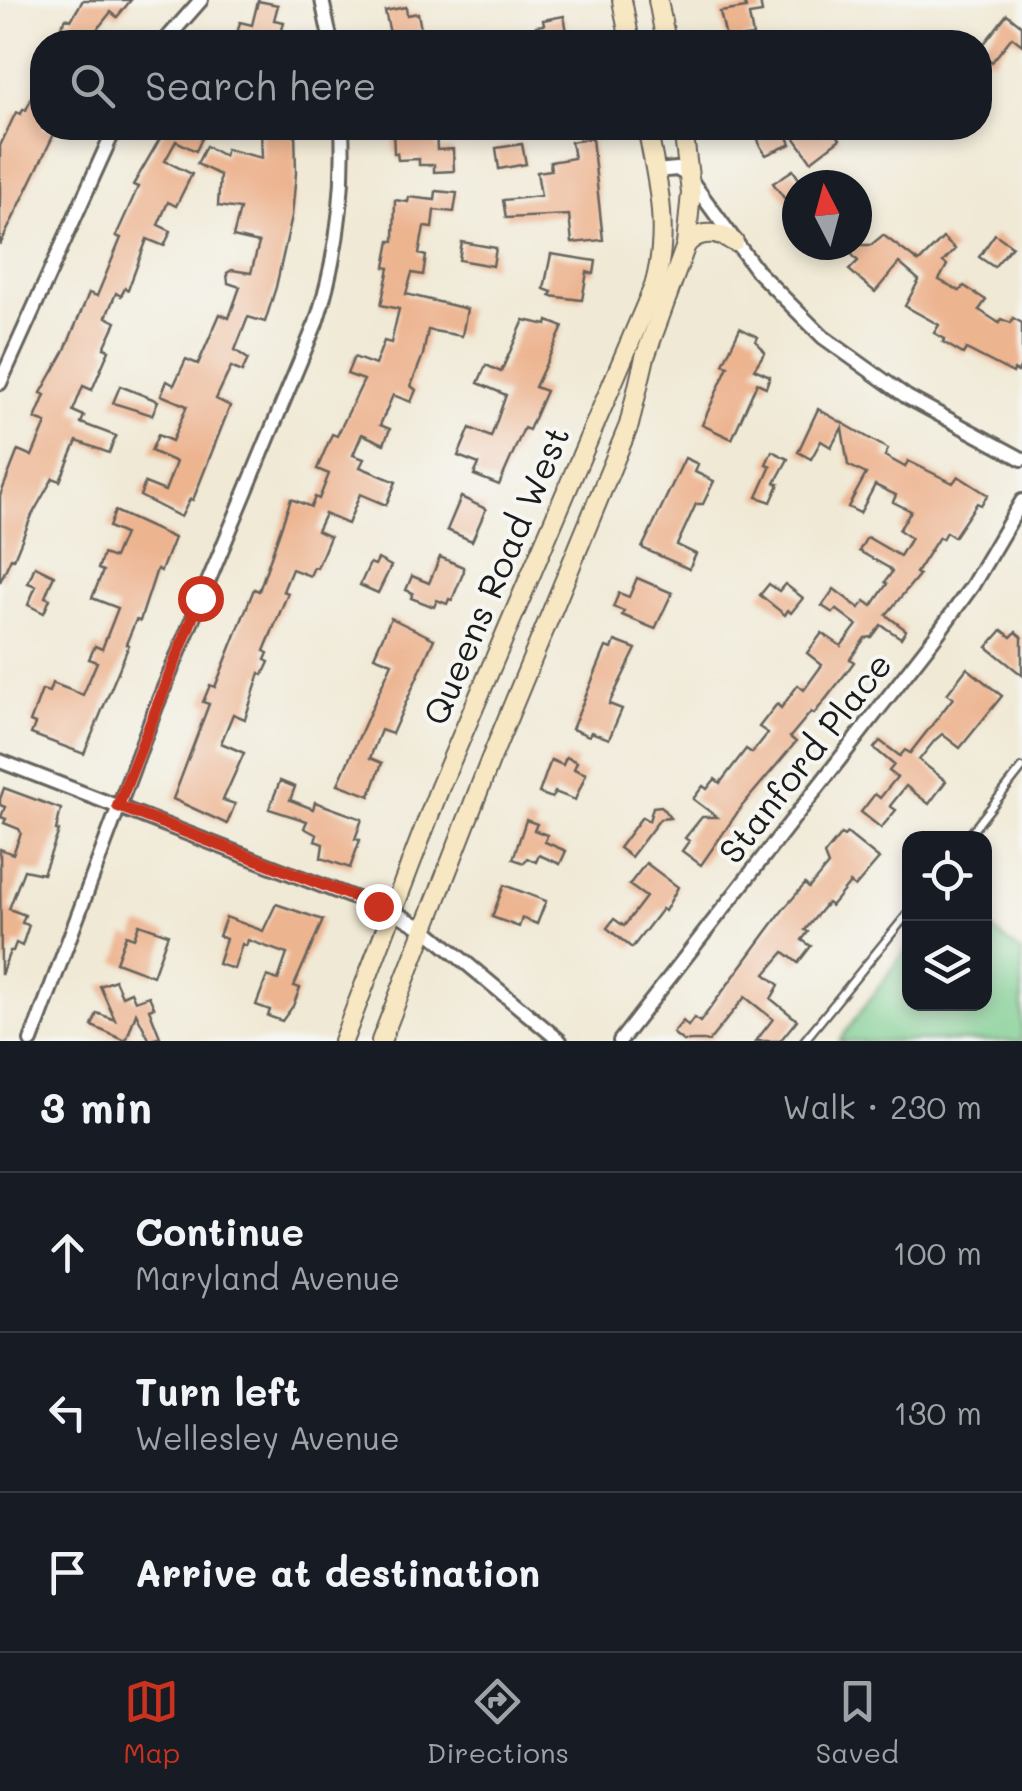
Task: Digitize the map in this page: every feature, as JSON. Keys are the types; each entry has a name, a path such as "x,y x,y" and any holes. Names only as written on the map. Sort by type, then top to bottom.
{"street":[{"path":"175,30 201,0"},
{"path":"322,0 328,30"},
{"path":"622,0 628,30"},
{"path":"658,0 664,30"},
{"path":"0,382 109,140"},
{"path":"30,1041 118,806 321,308 340,222 342,140"},
{"name":"Queens Road West","path":"343,1041 507,625 654,286 662,235 650,140"},
{"name":"Queens Road West","path":"380,1041 514,701 621,450 645,357 686,245 690,178 685,140"},
{"path":"656,171 677,169 690,178 766,282 855,363 927,410 1022,459"},
{"path":"686,245 696,236 711,234 734,242"},
{"name":"Stanford Place","path":"620,1041 938,633 972,586 1022,501"},
{"path":"0,762 392,912 424,928 560,1041"}],"lane":[{"path":"972,831 1022,768"},
{"path":"804,1041 902,921"}],"green space":[{"path":"992,929 1022,953 1022,1041 839,1041 902,956 902,1011 992,1011"}],"building":[{"path":"83,0 131,0 117,17 111,12 96,30 59,30 66,18 71,20"},
{"path":"744,0 760,0 762,13 749,15 752,30 724,30 720,12 746,8"},
{"path":"258,1 278,5 274,20 284,22 282,30 238,30 240,22 252,25"},
{"path":"406,7 407,15 418,13 421,30 389,30 385,11"},
{"path":"1007,14 1022,26 1022,45 1012,37 992,62 992,33"},
{"path":"564,16 567,30 536,30 536,26 544,25 543,20"},
{"path":"30,102 30,140 51,140 0,245 0,146 16,112 26,110"},
{"path":"159,140 201,140 196,151 176,141 165,161 192,174 176,206 168,202 158,225 171,231 164,246 147,239 128,290 125,288 121,296 116,293 106,317 116,322 104,348 109,350 92,390 83,386 73,411 84,416 81,423 116,436 109,453 77,441 60,481 53,478 0,582 0,496 18,450 32,456 46,423 35,419 45,395 41,393 89,293 97,296 121,238 116,236 138,187 133,185"},
{"path":"261,140 295,140 292,216 276,287 265,322 248,317 235,350 248,359 242,372 231,367 216,399 230,406 193,500 190,499 181,517 140,496 145,483 165,491 176,462 151,451 158,435 172,441 187,406 161,395 167,381 174,385 186,359 198,364 220,314 229,318 240,287 228,283 227,273 251,273 259,243 233,237 240,209 218,206 220,175 197,164 206,146 224,156 226,149 262,158"},
{"path":"393,140 437,140 437,150 453,149 454,171 434,172 434,165 419,165 419,159 398,160"},
{"path":"592,140 603,240 572,243 569,215 506,218 503,200 541,196 537,172 551,170 550,162 574,158 571,142"},
{"path":"758,140 789,140 791,144 766,155"},
{"path":"796,140 839,140 811,161"},
{"path":"522,144 526,164 499,169 496,148"},
{"path":"782,177 782,195 773,183"},
{"path":"436,191 457,193 454,212 434,210 432,228 424,227 419,254 426,256 423,275 412,273 406,294 467,309 462,336 428,330 411,386 416,390 411,402 393,395 380,425 390,429 384,444 362,434 353,455 364,459 360,467 396,482 386,505 360,494 348,524 325,514 317,531 330,537 317,568 310,576 292,569 283,591 288,593 264,651 269,662 263,675 260,673 245,719 233,714 221,743 244,753 223,800 235,804 227,824 173,799 209,704 203,702 210,685 215,687 254,589 259,591 291,499 311,507 315,497 319,499 329,474 317,469 332,434 337,436 364,380 347,374 354,357 375,365 384,341 391,343 399,309 381,305 390,241 394,241 395,200 435,200"},
{"path":"995,234 1012,246 994,267 979,257"},
{"path":"883,235 919,262 943,238 955,249 943,262 947,265 939,280 960,291 964,286 986,300 979,310 999,323 1001,319 1011,323 1013,318 1022,323 1022,364 1018,372 966,349 963,354 943,342 945,339 934,333 939,325 905,306 919,280 899,263 875,292 849,270 857,260 872,260 872,244"},
{"path":"462,242 496,248 493,266 459,260"},
{"path":"551,254 596,261 594,274 587,272 582,300 550,296 552,292 544,289"},
{"path":"524,320 547,325 548,321 563,327 535,387 546,391 529,430 524,428 499,485 474,475 479,464 458,456 470,428 491,437 506,395 478,383 486,365 501,372"},
{"path":"740,328 758,337 756,341 765,352 754,369 770,376 766,387 757,383 732,439 702,425"},
{"path":"120,386 158,401 152,415 113,403"},
{"path":"818,409 888,449 885,456 905,467 908,461 953,483 958,476 988,495 981,505 977,503 954,537 946,532 942,539 939,537 916,573 919,575 886,615 906,630 901,638 881,625 872,637 865,638 850,659 854,662 814,714 811,712 790,737 796,742 742,806 701,865 682,851 689,841 685,838 702,817 717,817 693,799 703,786 707,789 715,779 720,783 746,749 752,753 768,733 759,727 777,704 781,708 798,685 804,690 822,665 807,653 822,633 841,646 857,625 836,609 833,613 822,606 834,589 859,608 865,601 872,606 887,584 892,572 889,568 859,551 867,537 900,556 911,538 899,530 911,511 893,502 896,495 875,485 860,513 848,507 866,474 848,465 842,428 831,447 821,441 811,459 798,452"},
{"path":"772,451 788,459 775,483 779,484 771,502 757,497 771,466 766,464"},
{"path":"685,458 698,464 695,472 714,481 703,504 696,504 677,545 696,554 689,569 642,548"},
{"path":"461,497 486,509 472,541 447,530"},
{"path":"115,511 174,538 161,571 157,569 140,621 136,620 84,754 31,734 35,724 30,722 42,690 49,692 52,683 83,695 97,662 89,659 95,646 102,649 118,608 92,598 103,571 98,569 103,554 114,558 124,534 109,527"},
{"path":"440,557 464,571 452,600 447,604 437,600 434,607 411,598 413,593 406,590 412,576 429,583"},
{"path":"378,559 391,566 378,593 360,585 370,563 375,565"},
{"path":"35,566 54,575 45,597 50,599 44,613 28,605 36,586 28,583"},
{"path":"637,578 672,593 655,629 613,607 619,593 629,597"},
{"path":"769,584 779,591 785,584 803,598 785,615 760,595"},
{"path":"391,618 434,639 392,734 381,730 370,758 382,763 370,796 338,784 392,663 374,656"},
{"path":"1002,630 1011,637 1016,632 1022,637 1022,675 987,647"},
{"path":"615,641 636,649 609,704 622,709 609,739 591,732 589,736 572,729 606,647 612,649"},
{"path":"967,668 1002,696 960,748 942,734 935,740 919,760 946,781 929,804 906,786 890,806 896,810 881,828 861,812 875,794 880,798 897,777 889,771 894,765 874,748 880,741 900,756 905,750 910,753 953,698 947,694"},
{"path":"566,757 577,762 574,769 586,774 575,800 555,792 552,798 539,793 551,760 563,765"},
{"path":"280,781 295,787 290,800 313,809 315,802 362,819 355,839 360,840 350,868 321,858 323,844 315,841 317,835 304,828 307,821 269,809"},
{"path":"4,788 61,809 56,830 59,831 43,874 24,870 9,909 25,915 22,923 29,925 22,946 16,943 10,951 1,975 0,849 13,854 21,833 1,817"},
{"path":"661,806 670,818 660,819 631,857 619,848 642,817 649,821 653,807"},
{"path":"526,820 537,824 534,830 547,835 545,842 566,851 560,864 539,855 536,862 513,859"},
{"path":"847,833 879,859 855,887 850,883 831,906 827,903 805,930 808,932 802,940 811,946 798,963 784,952 765,974 779,985 771,999 797,1020 780,1041 756,1041 773,1019 745,997 709,1041 683,1041 673,1033 683,1021 688,1026 694,1018 700,1022 782,911 828,865 824,855 841,834"},
{"path":"646,863 678,887 665,911 662,909 632,948 607,928 614,919 624,926 646,897 629,885"},
{"path":"504,885 546,901 537,924 522,918 519,927 492,917"},
{"path":"276,904 323,920 294,986 300,988 293,1006 282,1021 268,1016 270,1010 256,1005 267,976 278,980 287,954 248,940 246,946 242,944 234,969 218,964 226,939 219,936 226,917 263,931"},
{"path":"139,924 168,934 153,976 116,962 126,935 134,938"},
{"path":"115,980 122,996 131,992 135,1001 149,996 154,1007 149,1009 160,1037 150,1041 136,1013 126,1041 92,1026 97,1013 115,1020 100,986"}],"route":[{"path":"200,598 118,806 378,906"}]}
